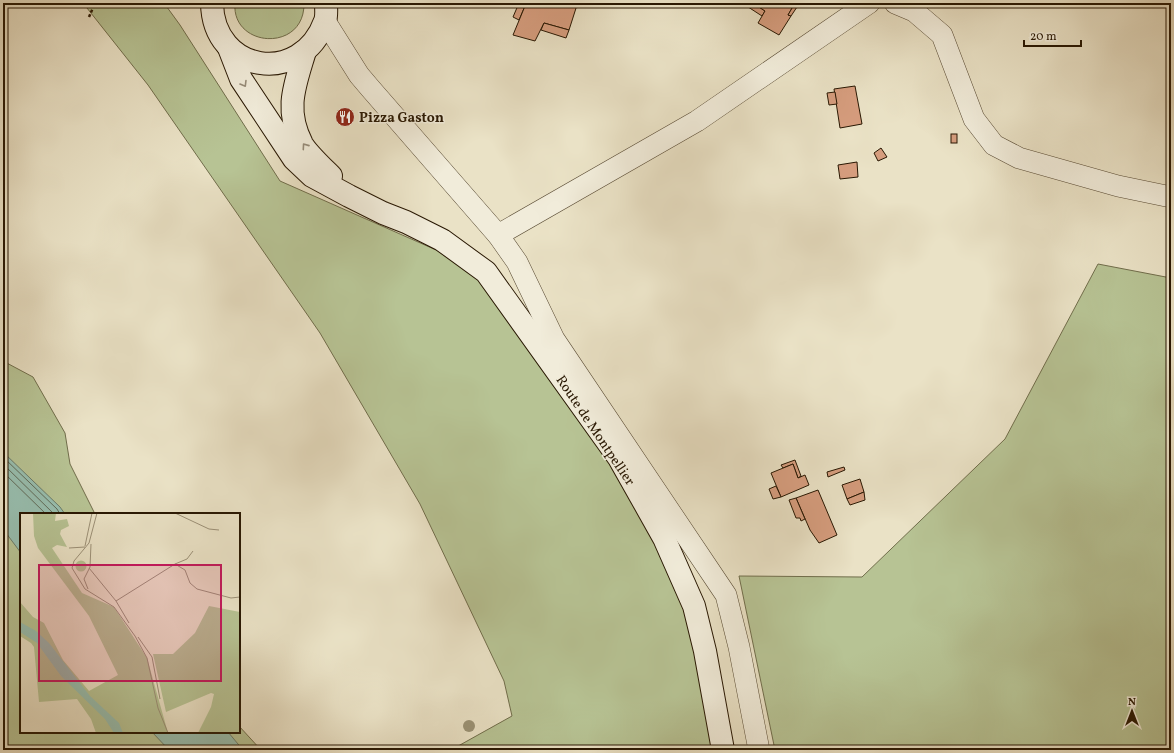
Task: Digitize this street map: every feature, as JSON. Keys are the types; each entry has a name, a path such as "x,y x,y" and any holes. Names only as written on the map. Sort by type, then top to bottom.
{"main road":[{"path":"212,3 214,21 220,36 229,48 242,57 258,63 275,64 291,60 306,51 314,43 325,12"},
{"name":"Route de Montpellier","path":"229,48 241,79 294,159 312,176 383,213 406,222 442,240 486,272 619,458 664,538 694,606 705,651 723,750"},
{"name":"Route de Montpellier","path":"306,51 292,95 292,117 302,145 349,196"}],"street":[{"path":"498,235 698,121 870,3"},
{"path":"895,3 914,11 942,35 974,119 994,145 1019,158 1118,186 1171,197"},
{"path":"325,12 359,75 498,235 517,262 554,339 726,595 739,647 759,750"}],"path":[{"path":"89,17 95,3"}],"shaded area":[{"path":"83,3 164,3 180,25 280,181 486,272 619,458 694,606 723,750 451,750 512,716 504,681 420,504 320,333 148,85"},
{"path":"235,3 304,3 301,19 293,30 282,37 268,39 255,36 244,29 237,18"},
{"path":"1098,264 1171,278 1171,750 775,750 739,576 862,577 1005,439"},
{"path":"3,361 33,377 65,433 70,464 94,513 20,513 20,733 240,733 240,727 261,750 3,750"}],"water":[{"path":"3,452 60,507 64,513 20,513 20,552 3,529"},
{"path":"153,733 229,733 243,750 169,750"}],"building":[{"path":"519,3 525,6 519,20 513,17"},
{"path":"521,3 572,3 577,5 569,30 544,23 535,41 513,35 525,6"},
{"path":"742,3 753,3 765,11 762,16"},
{"path":"753,3 795,3 788,15 791,16 779,35 758,23 765,11"},
{"path":"795,3 799,4 791,16 788,15"},
{"path":"544,23 569,30 566,38 541,30"},
{"path":"855,86 862,124 840,128 834,89"},
{"path":"835,92 837,104 829,105 827,93"},
{"path":"951,134 957,134 957,143 951,143"},
{"path":"881,148 887,157 878,161 874,153"},
{"path":"857,162 858,177 840,179 838,165"},
{"path":"795,460 801,476 798,478 793,464 783,468 781,465"},
{"path":"793,464 798,478 805,475 809,485 781,497 771,473"},
{"path":"844,467 845,470 828,477 827,472"},
{"path":"860,479 864,492 847,499 842,485"},
{"path":"776,486 781,497 773,499 769,489"},
{"path":"818,490 837,535 819,543 810,530 796,498"},
{"path":"864,492 865,500 850,505 847,499"},
{"path":"796,498 805,519 801,521 800,518 796,518 789,500"}],"place":[{"name":"Pizza Gaston","path":"345,117"}]}
